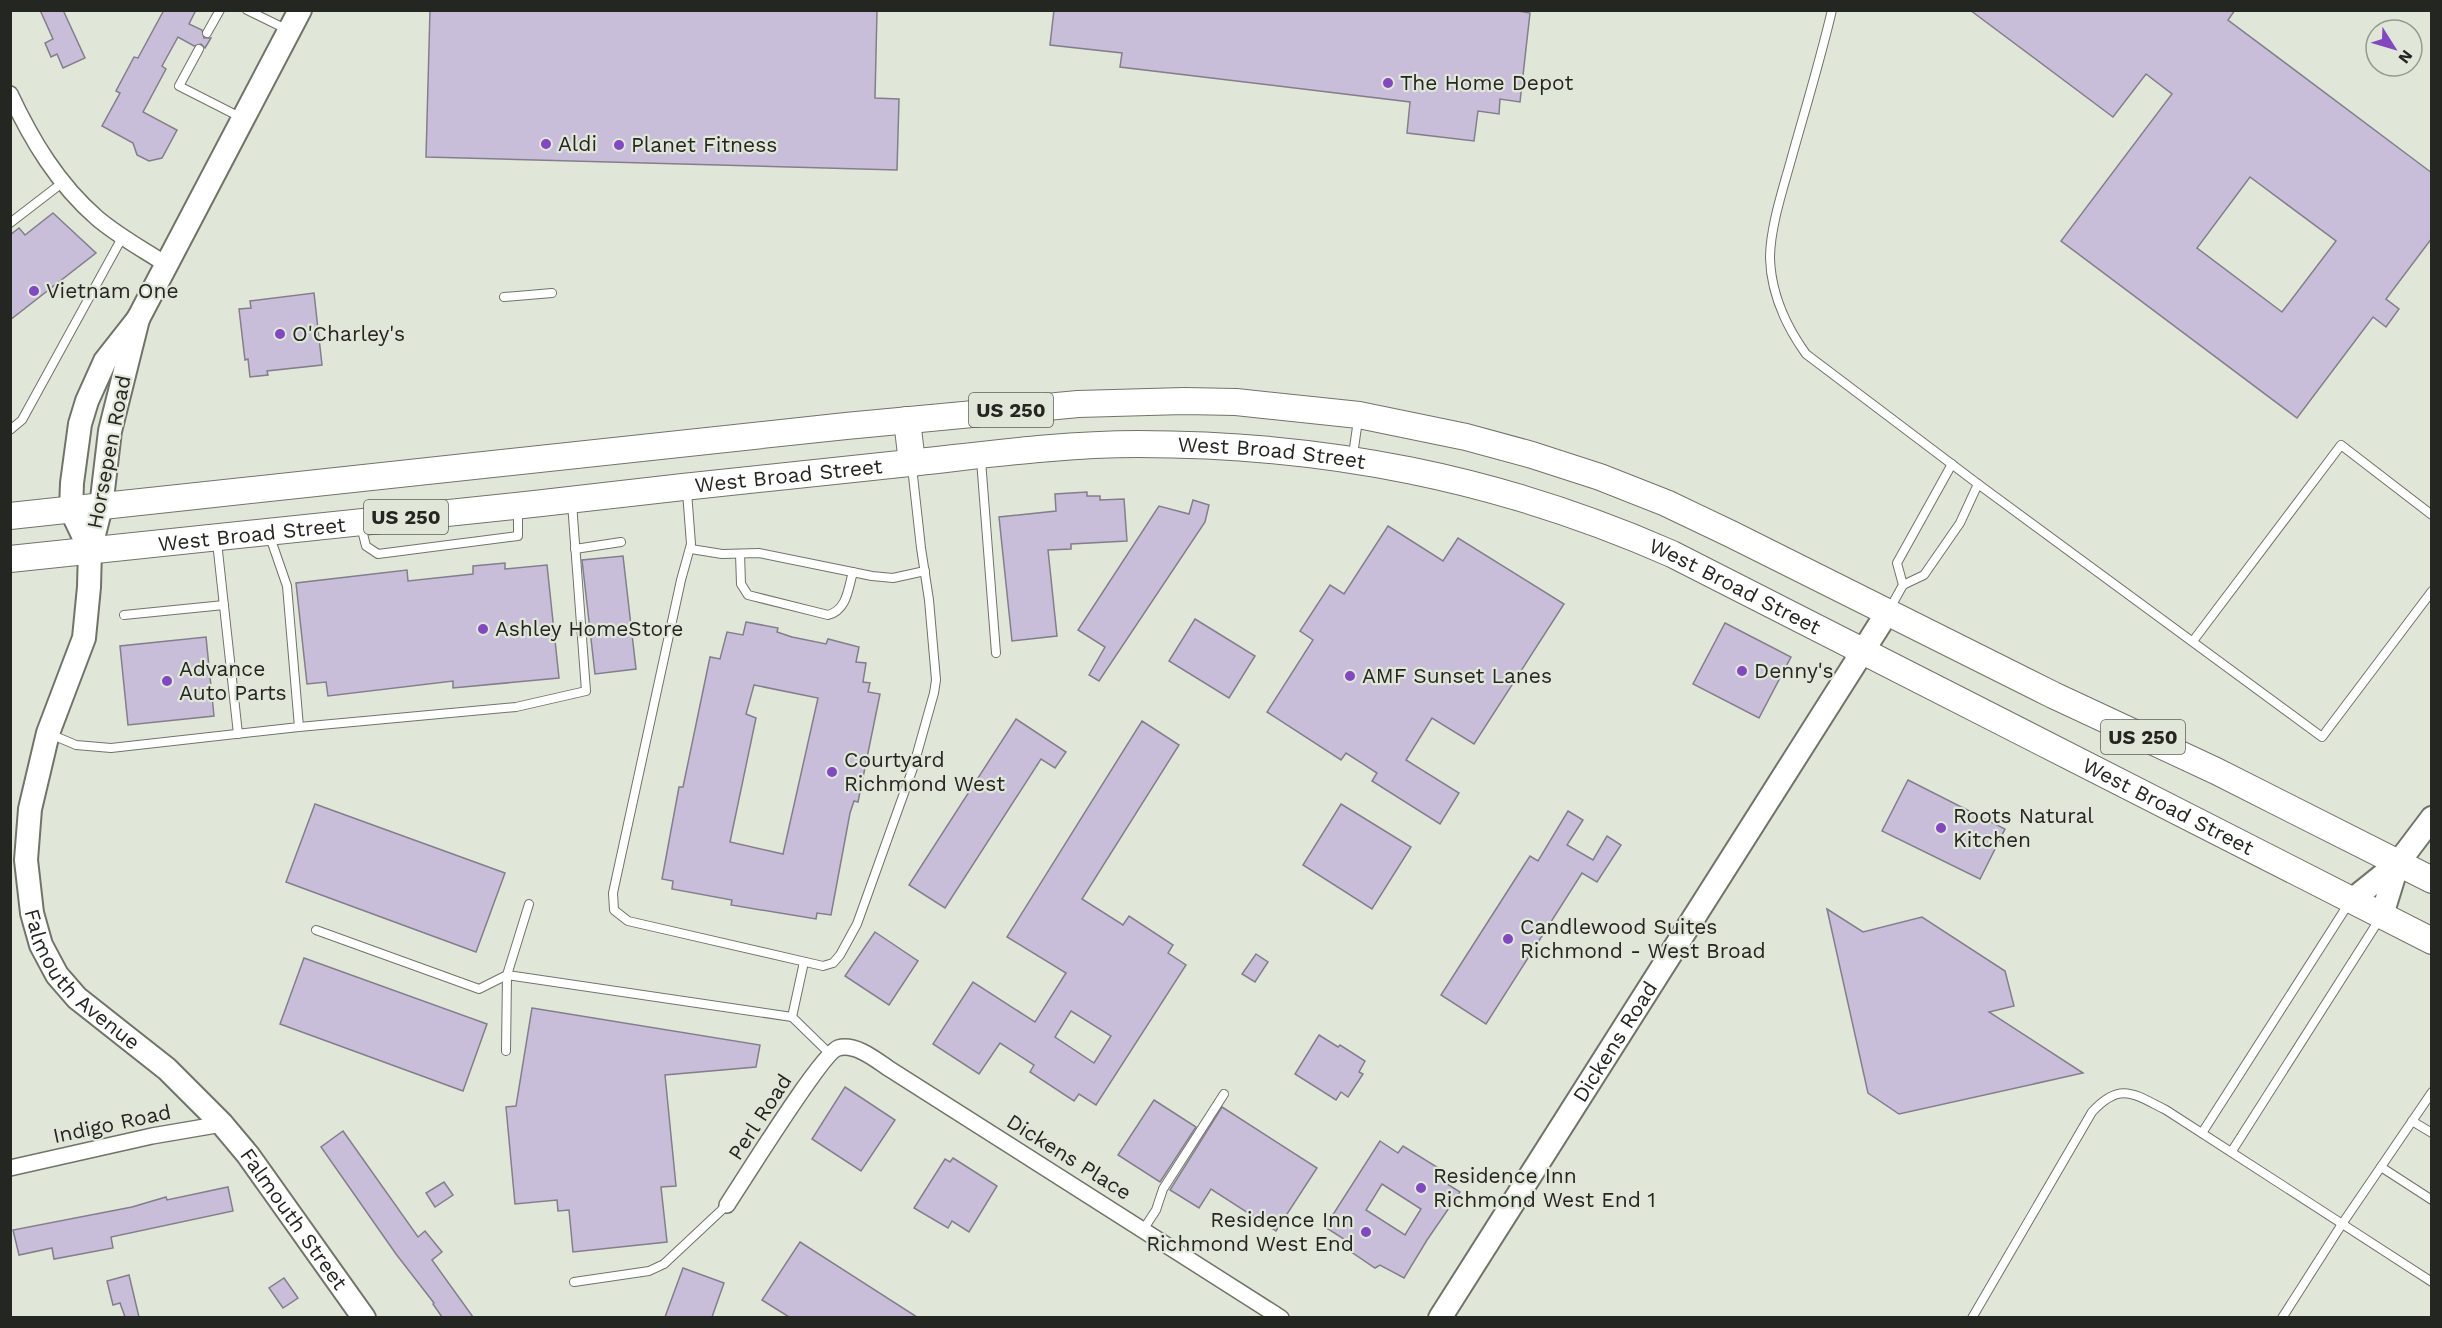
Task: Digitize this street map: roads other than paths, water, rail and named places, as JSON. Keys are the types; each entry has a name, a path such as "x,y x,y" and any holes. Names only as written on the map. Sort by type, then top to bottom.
{"main road":[{"name":"West Broad Street","path":"10,516 907,420 1078,404 1147,401 1246,403 1359,415 1428,428 1497,445 1632,489 1731,534 1887,613 2216,771 2432,880"},
{"path":"907,420 912,463"},
{"name":"West Broad Street","path":"10,559 1063,447 1132,444 1258,448 1352,459 1409,469 1541,503 1607,527 1704,570 2432,941"}],"street":[{"name":"Horsepen Road","path":"90,550 71,510 75,452 87,401 105,361 138,318 167,265 300,10"},
{"path":"10,94 48,164 63,183 97,218 167,265"},
{"name":"Horsepen Road","path":"90,550 101,507 110,432 138,318"},
{"name":"Falmouth Avenue","path":"90,550 84,638 48,733 36,776 26,838 27,887 41,945 57,975 77,998 167,1069 222,1124"},
{"name":"Dickens Road","path":"1440,1317 1887,613"},
{"path":"2352,900 2398,863 2432,818"},
{"path":"2382,915 2398,863"},
{"name":"Dickens Place","path":"830,1053 844,1047 866,1054 1281,1317"},
{"name":"Perl Road","path":"728,1205 811,1077 830,1053"},
{"name":"Indigo Road","path":"10,1168 152,1136 222,1124"},
{"name":"Falmouth Street","path":"222,1124 248,1155 364,1317"}],"lane":[{"path":"207,33 220,10"},
{"path":"247,10 289,31"},
{"path":"1832,10 1776,216 1770,257 1773,288 1782,315 1806,354 1978,484 2322,737 2432,591"},
{"path":"199,49 179,86 243,119"},
{"path":"10,223 63,183"},
{"path":"10,430 22,420 123,236"},
{"path":"504,297 552,293"},
{"path":"1352,459 1359,415"},
{"path":"2193,641 2341,445 2432,515"},
{"path":"980,456 996,653"},
{"path":"686,487 691,549 681,580 613,893 614,910 628,921 823,966 833,963 840,955 857,924 913,768 936,680 929,600 912,463"},
{"path":"1903,585 1897,563 1952,464"},
{"path":"1887,613 1903,585 1924,575 1960,523 1978,484"},
{"path":"48,733 76,744 111,748 299,727 516,707 586,691 572,499"},
{"path":"360,522 366,546 378,554 518,536 518,505"},
{"path":"268,532 287,586 299,727"},
{"path":"217,537 238,734"},
{"path":"575,549 621,542"},
{"path":"691,549 740,554 759,553 893,578 924,571"},
{"path":"740,554 741,584 748,596 828,615 835,613 844,602 853,572"},
{"path":"124,615 224,605"},
{"path":"2202,1133 2352,900"},
{"path":"506,1051 507,975 529,904"},
{"path":"2232,1151 2382,915"},
{"path":"316,930 479,989 507,975 792,1017 830,1053"},
{"path":"792,1017 804,963"},
{"path":"1972,1317 2092,1112 2104,1099 2130,1092 2166,1110 2232,1151 2432,1282"},
{"path":"2282,1317 2432,1092"},
{"path":"1143,1230 1156,1210 1163,1189 1224,1094"},
{"path":"2412,1121 2432,1133"},
{"path":"2381,1167 2432,1200"},
{"path":"574,1282 649,1271 664,1264 728,1205"}],"place":[{"name":"The Home Depot","path":"1388,83"},
{"name":"Aldi","path":"546,144"},
{"name":"Planet Fitness","path":"619,145"},
{"name":"Vietnam One","path":"34,291"},
{"name":"O'Charley's","path":"280,334"},
{"name":"Ashley HomeStore","path":"483,629"},
{"name":"Denny's","path":"1742,671"},
{"name":"AMF Sunset Lanes","path":"1350,676"},
{"name":"Advance Auto Parts","path":"167,681"},
{"name":"Courtyard Richmond West","path":"832,772"},
{"name":"Roots Natural Kitchen","path":"1941,828"},
{"name":"Candlewood Suites Richmond - West Broad","path":"1508,939"},
{"name":"Residence Inn Richmond West End 1","path":"1421,1188"},
{"name":"Residence Inn Richmond West End","path":"1366,1232"}]}
